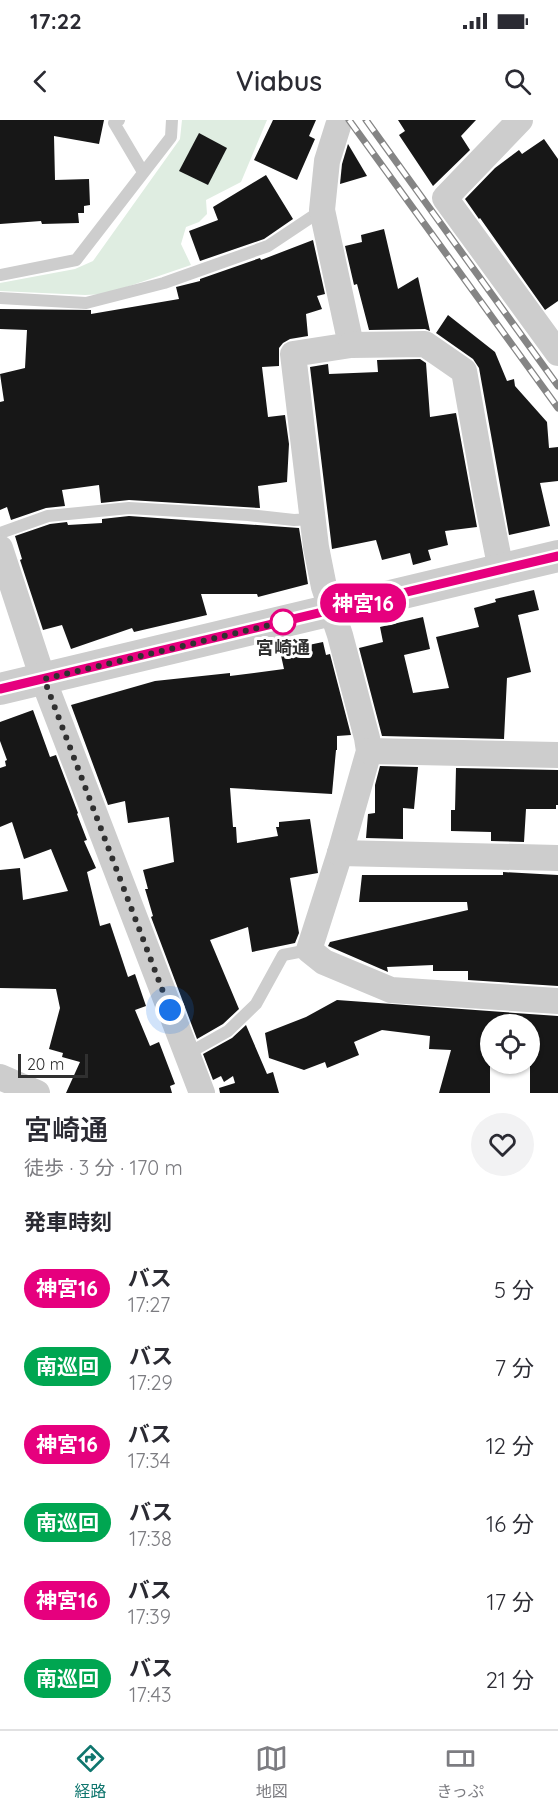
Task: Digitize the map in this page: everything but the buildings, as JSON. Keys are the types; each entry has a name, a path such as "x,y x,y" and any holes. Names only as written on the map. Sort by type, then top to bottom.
{"street":[{"path":"520,120 445,198 558,353"},
{"path":"338,126 327,160 322,210 351,345"},
{"path":"501,570 464,371 425,344 351,345 293,354 312,519 324,587 340,635 369,751 309,950 324,962 391,990 558,1001"},
{"path":"0,548 44,679 201,1093"},
{"path":"0,689 558,556"},
{"path":"369,751 558,755"},
{"path":"340,853 558,858"},
{"path":"0,1077 37,1093"}],"lane":[{"path":"118,120 114,123 143,172"},
{"path":"0,275 76,260 171,137 172,120"},
{"path":"0,298 86,303 164,283 268,246 322,210"},
{"path":"0,533 48,516 129,508 294,520 312,519"},
{"path":"187,1054 228,1031 256,1004 283,955 309,950"}],"green space":[{"path":"182,120 267,120 241,182 206,200 207,214 199,222 186,227 181,244 191,265 106,294 0,291 0,283 75,269 93,261 180,139"}],"railway":[{"path":"349,120 558,408"},
{"path":"366,120 558,386"}],"bus line":[{"name":"神宮16","path":"0,689 558,556"}],"place":[{"name":"宮崎通","path":"283,622"}],"route":[{"path":"170,1010 44,679 287,621 283,622"}]}
